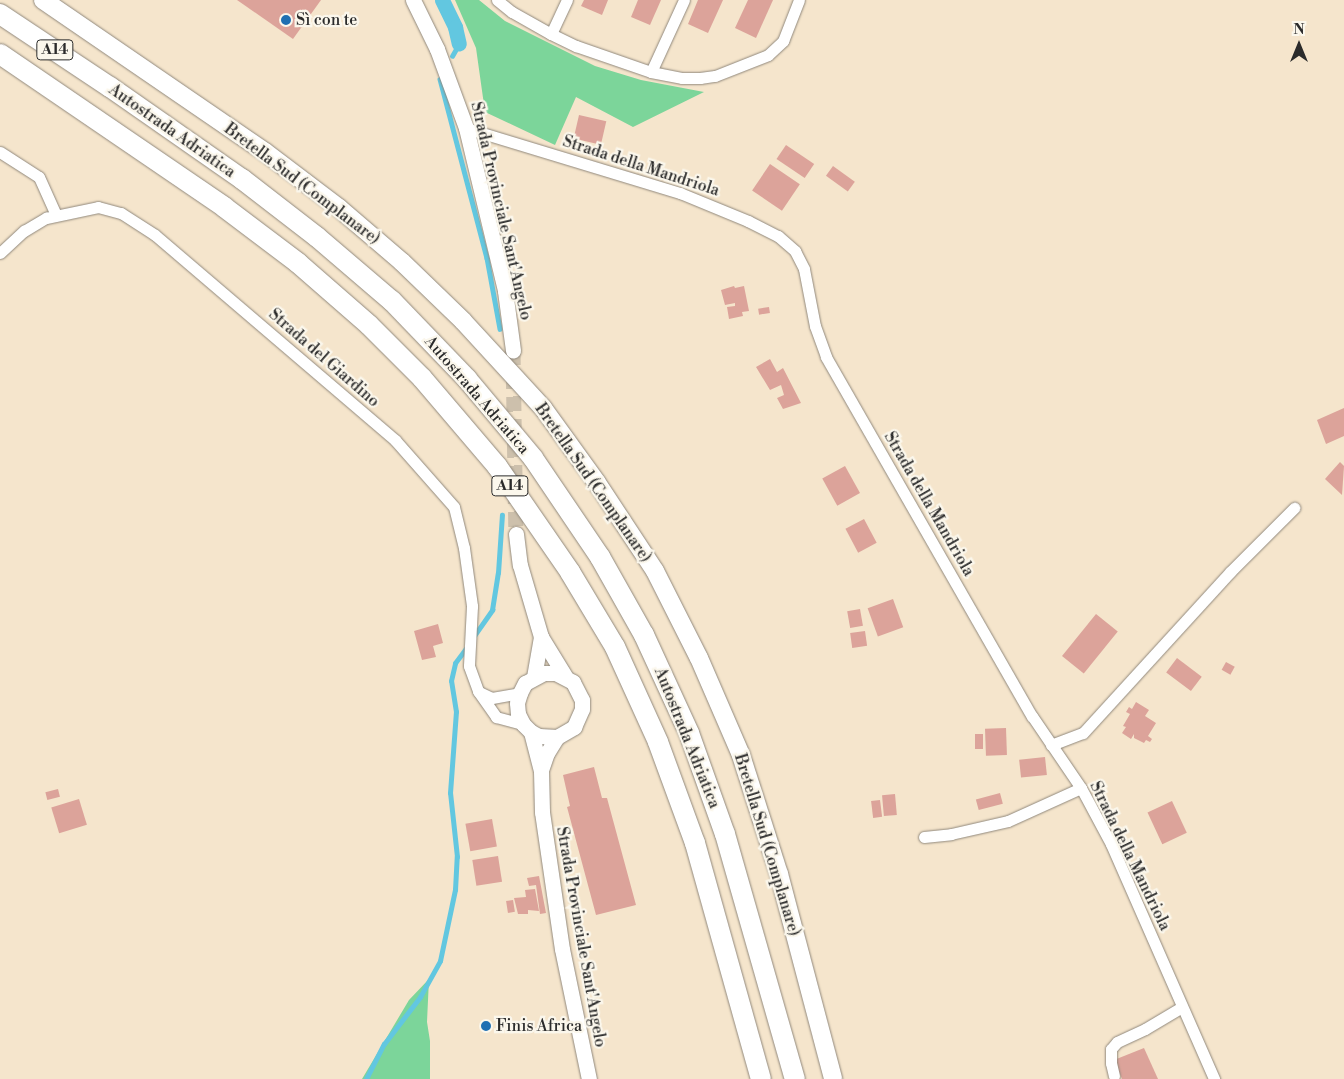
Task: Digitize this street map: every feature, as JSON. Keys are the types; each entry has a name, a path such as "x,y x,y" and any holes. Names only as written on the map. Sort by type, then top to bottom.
{"highway":[{"name":"Autostrada Adriatica","path":"0,14 126,98 242,179 318,237 398,308 467,379 533,458 600,557 644,635 689,733 725,834 795,1079"},
{"name":"Autostrada Adriatica","path":"0,54 224,207 298,263 368,325 422,378 497,466 570,572 610,639 658,742 694,844 761,1079"}],"main road":[{"name":"Bretella Sud (Complanare)","path":"43,0 265,152 339,208 402,262 463,321 543,408 597,483 655,571 699,658 741,755 779,874 833,1079"},
{"name":"Strada Provinciale Sant'Angelo","path":"413,0 443,65 466,128 505,291 513,350"},
{"name":"Strada Provinciale Sant'Angelo","path":"516,534 520,565 541,637 565,676 579,690 582,709 574,727 557,737 546,753 541,771"},
{"name":"Strada Provinciale Sant'Angelo","path":"534,677 541,637"},
{"path":"520,693 525,683 544,673 565,676"},
{"name":"Strada Provinciale Sant'Angelo","path":"520,693 517,703 541,771 542,812 562,949 590,1079"},
{"path":"527,728 539,736 557,737"}],"street":[{"path":"498,0 512,12 551,34 652,72 682,78 715,76 768,55 783,41 799,0"},
{"path":"551,34 567,0"},
{"path":"652,72 684,0"},
{"name":"Strada della Mandriola","path":"466,128 680,193 748,221 778,236 795,251 804,269 815,326 826,357 1032,716 1081,788 1110,844 1214,1079"},
{"path":"0,152 39,177 56,215"},
{"name":"Strada del Giardino","path":"0,253 24,231 46,218 98,207 121,213 155,235 395,440 454,507 464,548 472,606 469,666 478,691 496,717 527,728"},
{"path":"1051,745 1083,733 1230,572 1294,508"},
{"path":"478,691 492,698 520,693"},
{"path":"924,837 952,834 1008,821 1081,788"},
{"path":"1114,1076 1111,1063 1111,1049 1117,1042 1145,1029 1182,1007"}],"green space":[{"path":"455,0 479,0 505,21 595,66 641,80 704,92 633,127 576,97 555,145 485,112 476,48"},
{"path":"429,979 427,1022 430,1041 430,1079 362,1079 409,1000"}],"building":[{"name":"Sì con te","path":"237,0 321,0 293,39"},
{"path":"584,0 608,0 602,15 581,6"},
{"path":"638,0 661,0 650,25 631,17"},
{"path":"698,0 723,0 708,33 688,24"},
{"path":"748,0 773,0 756,38 735,28"},
{"path":"579,115 606,121 601,145 574,138"},
{"path":"786,145 814,164 805,178 776,159"},
{"path":"770,164 800,184 782,211 752,191"},
{"path":"833,166 855,182 848,192 826,176"},
{"path":"734,286 735,288 744,286 749,311 742,312 743,316 729,319 727,307 735,306 735,303 725,305 721,290"},
{"path":"769,307 770,313 759,315 758,309"},
{"path":"770,359 777,372 783,368 801,403 783,409 777,398 784,395 781,385 770,390 756,367"},
{"path":"1344,408 1344,436 1326,444 1317,420"},
{"path":"1340,462 1344,466 1342,495 1325,479"},
{"path":"845,466 860,493 837,506 822,479"},
{"path":"864,519 877,543 858,553 845,529"},
{"path":"893,599 903,627 878,636 868,608"},
{"path":"860,609 863,626 850,628 847,611"},
{"path":"1096,614 1118,632 1084,674 1062,656"},
{"path":"438,624 443,643 433,646 436,657 422,660 414,631"},
{"path":"865,631 867,646 852,648 850,633"},
{"path":"1177,658 1202,677 1191,691 1166,672"},
{"path":"1226,662 1235,667 1230,675 1222,670"},
{"path":"1136,702 1149,710 1145,716 1156,723 1148,736 1152,739 1150,742 1146,740 1144,743 1134,738 1134,734 1131,739 1122,733 1126,727 1123,726 1130,714 1126,712 1129,707 1132,709"},
{"path":"1006,728 1007,755 986,756 985,729"},
{"path":"975,734 983,734 983,749 975,749"},
{"path":"1045,757 1047,775 1021,778 1019,760"},
{"path":"594,767 602,798 607,798 636,905 596,915 567,807 570,806 563,775"},
{"path":"58,789 60,797 47,800 45,792"},
{"path":"1000,793 1003,804 979,810 976,799"},
{"path":"895,794 897,815 884,816 882,795"},
{"path":"79,799 87,825 59,833 51,807"},
{"path":"880,800 882,817 873,818 871,801"},
{"path":"1172,801 1187,833 1162,844 1148,812"},
{"path":"492,819 497,847 470,851 465,824"},
{"path":"498,856 502,882 476,886 472,860"},
{"path":"539,876 546,913 540,914 536,885 529,886 527,878"},
{"path":"535,889 539,911 528,910 528,914 518,914 514,898 526,897 525,890"},
{"path":"513,900 515,912 508,913 506,901"},
{"path":"1144,1048 1158,1079 1122,1079 1114,1060"}],"waterway":[{"path":"442,0 455,27 459,44"},
{"path":"452,56 459,44"},
{"path":"440,79 487,258 500,329"},
{"path":"474,636 492,610 498,573 502,515"},
{"path":"366,1079 384,1044 420,997 440,961 455,890 457,857 450,793 456,712 451,681 455,663 467,647"}],"tunnel":[{"path":"513,350 516,534"}],"place":[{"name":"Sì con te","path":"286,20"},
{"name":"Finis Africa","path":"486,1026"}]}
